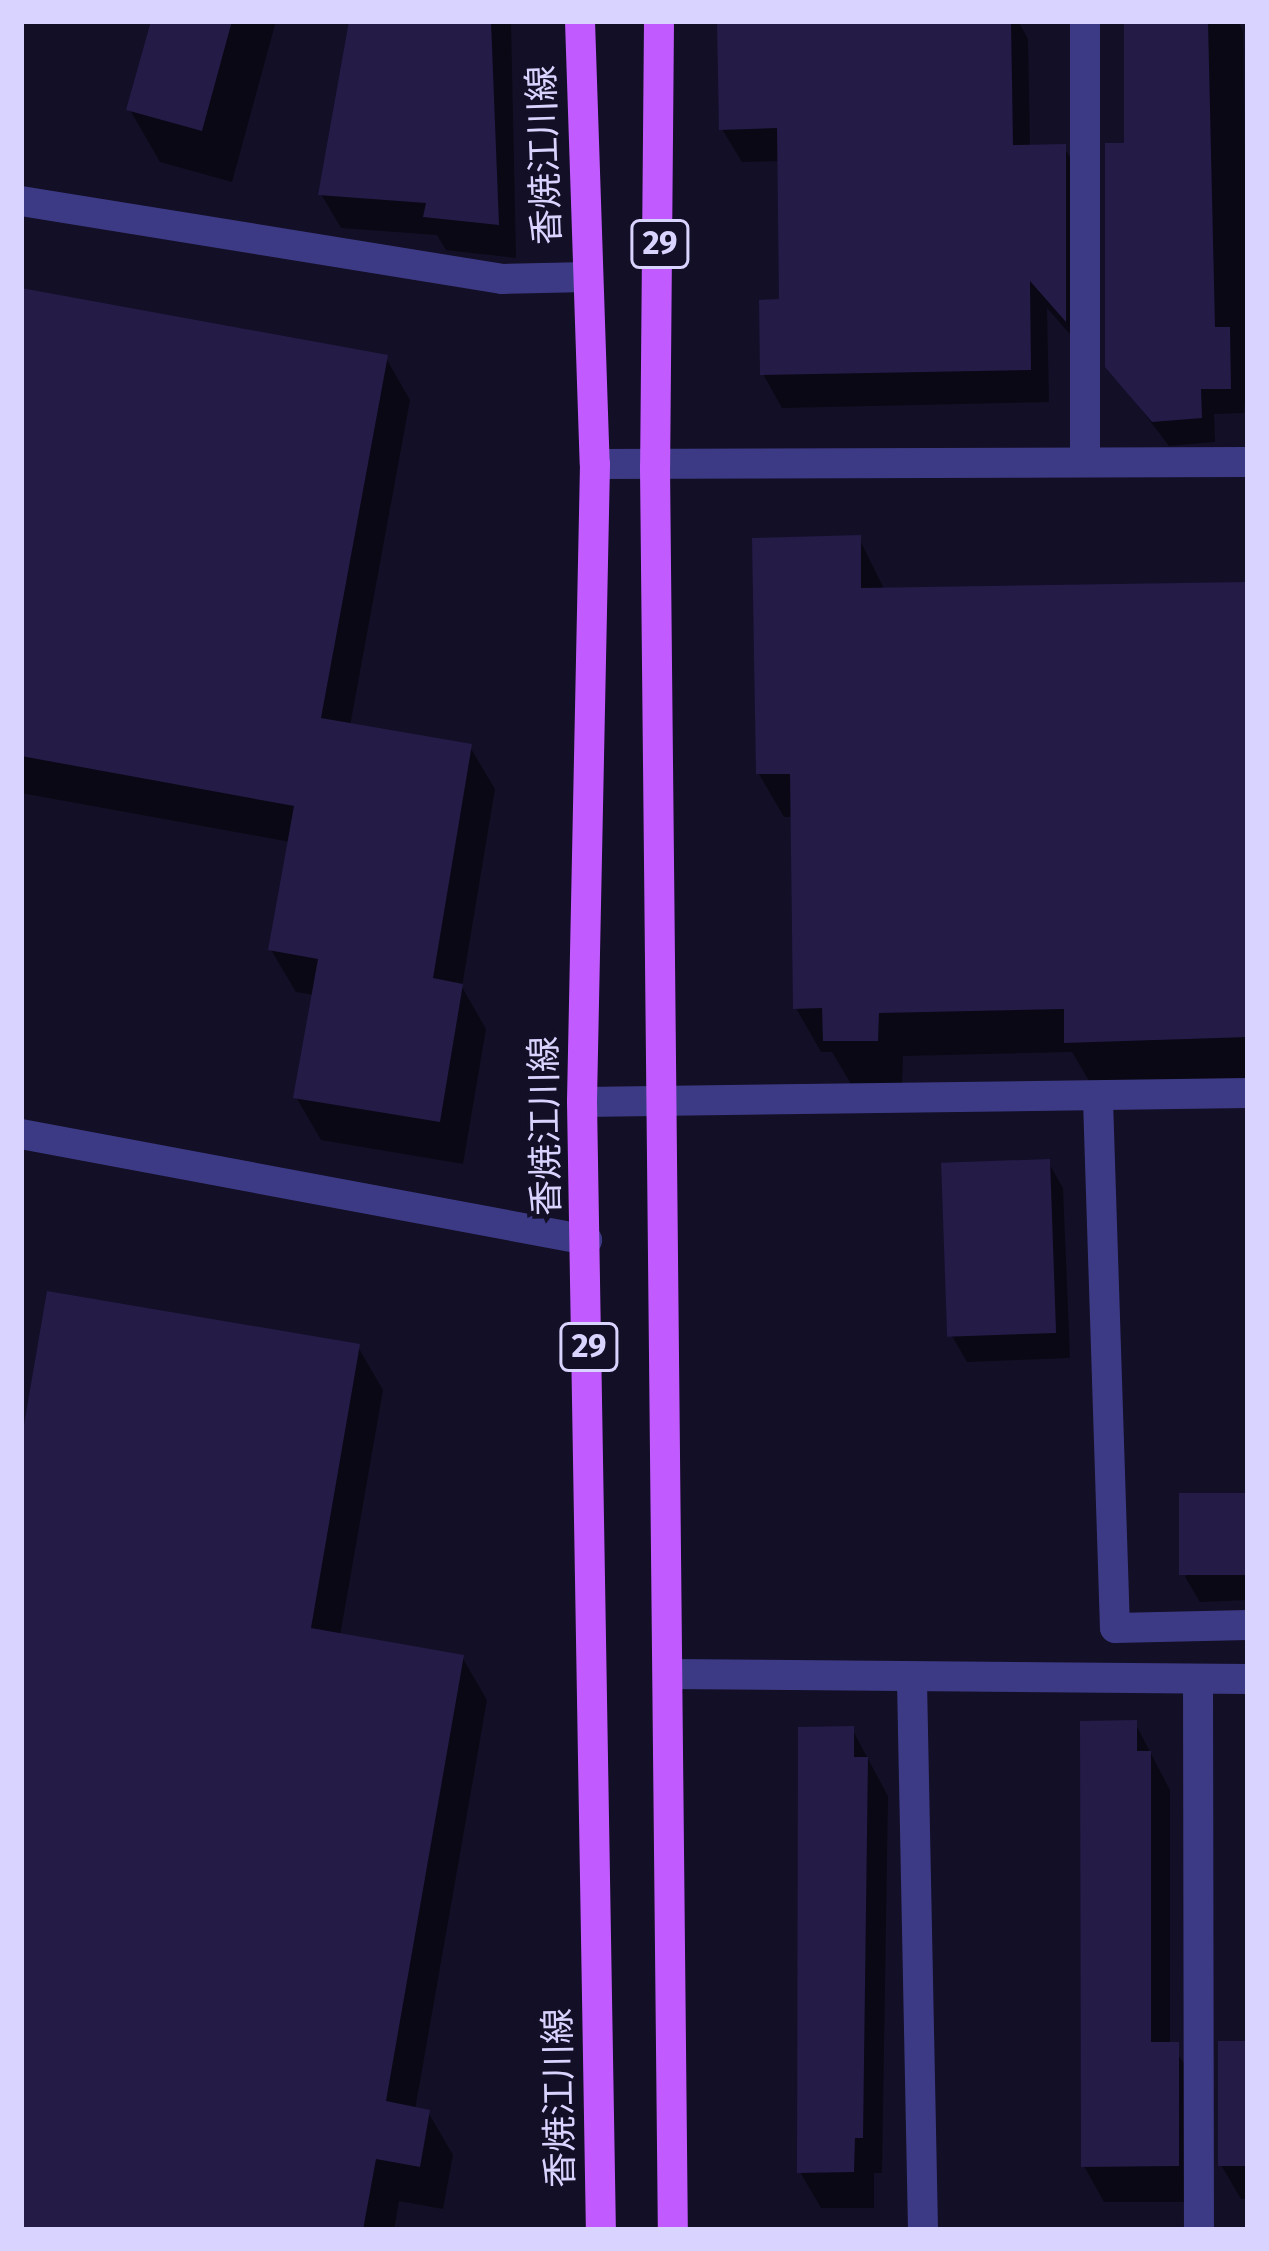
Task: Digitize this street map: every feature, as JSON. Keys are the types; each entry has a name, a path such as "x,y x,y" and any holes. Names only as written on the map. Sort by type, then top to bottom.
{"main road":[{"name":"香焼江川線","path":"580,21 595,464 582,1102 601,2230"},
{"name":"29","path":"659,21 655,467 673,2230"}],"street":[{"path":"1085,21 1085,461"},
{"path":"21,201 502,279 588,278"},
{"path":"595,464 1248,462"},
{"path":"582,1102 662,1098 1098,1100 1248,1093"},
{"path":"1098,1100 1114,1628 1248,1625"},
{"path":"21,1134 587,1240"},
{"path":"668,1674 912,1681 1248,1679"},
{"path":"1198,1679 1199,2230"},
{"path":"912,1681 923,2230"}],"building":[{"path":"151,21 232,21 202,131 126,110"},
{"path":"349,21 491,21 499,225 423,217 426,203 318,195"},
{"path":"717,21 1011,21 1013,145 1066,144 1066,322 1030,281 1031,370 760,375 759,300 779,299 777,128 719,130"},
{"path":"1124,21 1208,21 1215,327 1230,327 1231,389 1201,389 1202,418 1152,422 1105,367 1105,143 1124,143"},
{"path":"21,288 388,355 321,718 472,744 433,978 463,984 440,1122 293,1098 318,959 268,950 294,806 21,756"},
{"path":"861,535 861,588 1248,582 1248,1037 1064,1043 1064,1009 879,1013 878,1041 823,1041 822,1008 793,1009 790,774 756,774 752,538"},
{"path":"1050,1159 1056,1333 947,1337 941,1163"},
{"path":"47,1291 360,1344 311,1628 464,1655 386,2101 430,2110 420,2167 376,2159 363,2230 21,2230 21,1442"},
{"path":"1179,1493 1248,1493 1248,1575 1179,1575"},
{"path":"1137,1720 1137,1751 1151,1751 1151,2042 1179,2042 1179,2166 1081,2167 1080,1721"},
{"path":"854,1726 854,1757 868,1757 863,2138 855,2138 854,2172 797,2173 798,1727"},
{"path":"1218,2041 1248,2041 1248,2166 1218,2166"}]}
